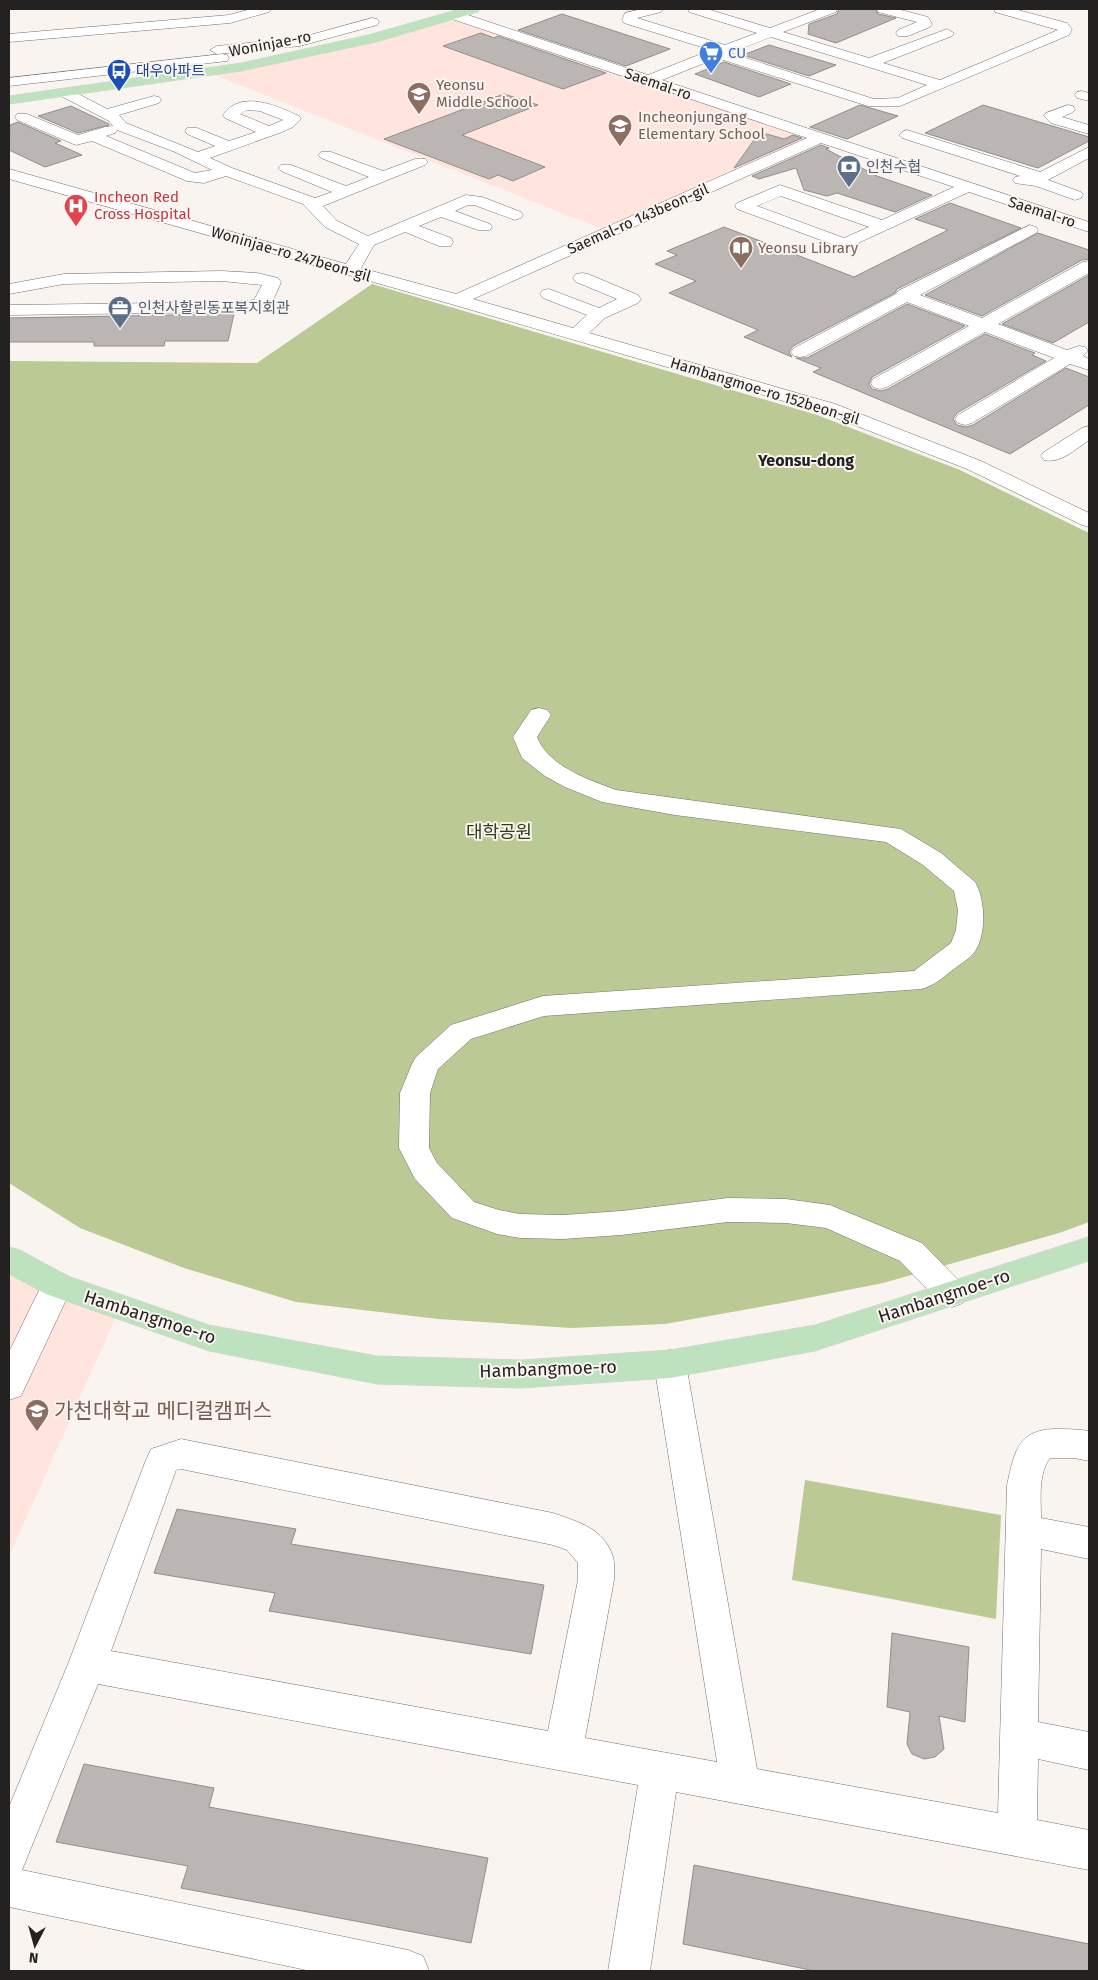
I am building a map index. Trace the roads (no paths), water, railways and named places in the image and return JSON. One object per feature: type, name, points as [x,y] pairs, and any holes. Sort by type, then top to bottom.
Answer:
[{"type":"main road","name":"Woninjae-ro","points":[[9,100],[64,92],[223,59],[371,39],[473,9]]},
{"type":"main road","name":"Hambangmoe-ro","points":[[9,1259],[57,1285],[209,1338],[378,1370],[521,1374],[670,1364],[815,1338],[1089,1249]]},
{"type":"street","points":[[193,20],[216,9]]},
{"type":"street","points":[[9,38],[193,20],[230,19],[264,9]]},
{"type":"street","points":[[656,9],[630,16],[630,20],[850,96],[873,103],[891,104],[941,85],[1064,32],[1065,29],[1062,26],[1000,9]]},
{"type":"street","points":[[694,9],[941,85]]},
{"type":"street","points":[[883,9],[923,20],[925,24],[903,33]]},
{"type":"street","points":[[648,80],[823,10]]},
{"type":"street","points":[[172,12],[193,20],[223,59]]},
{"type":"street","name":"Saemal-ro","points":[[454,15],[1089,227]]},
{"type":"street","points":[[116,28],[136,16]]},
{"type":"street","points":[[9,82],[223,59],[300,42],[372,22]]},
{"type":"street","points":[[697,42],[744,24]]},
{"type":"street","points":[[869,63],[947,33]]},
{"type":"street","points":[[887,81],[906,74]]},
{"type":"street","points":[[850,96],[869,88]]},
{"type":"street","points":[[64,92],[105,114],[121,126],[226,171],[309,201],[331,224],[368,242]]},
{"type":"street","points":[[1087,99],[1068,104],[1051,116],[1056,120],[1089,130]]},
{"type":"street","points":[[105,114],[154,100]]},
{"type":"street","points":[[22,117],[76,140],[94,136],[121,126]]},
{"type":"street","points":[[212,124],[247,139]]},
{"type":"street","points":[[192,131],[228,146]]},
{"type":"street","points":[[197,157],[267,131]]},
{"type":"street","points":[[907,135],[1083,192]]},
{"type":"street","points":[[94,136],[193,178],[204,178],[226,171]]},
{"type":"street","name":"Saemal-ro 143beon-gil","points":[[458,300],[819,138]]},
{"type":"street","points":[[945,156],[1022,181],[1040,179],[1089,152]]},
{"type":"street","points":[[326,155],[383,177]]},
{"type":"street","points":[[312,205],[420,162]]},
{"type":"street","points":[[286,168],[346,192]]},
{"type":"street","name":"Woninjae-ro 247beon-gil","points":[[9,174],[458,300]]},
{"type":"street","points":[[883,226],[780,190],[743,206],[845,244],[967,187]]},
{"type":"street","points":[[1042,212],[1083,192]]},
{"type":"street","points":[[351,270],[368,242],[466,200],[476,200],[515,215]]},
{"type":"street","points":[[440,211],[484,227]]},
{"type":"street","points":[[405,226],[445,242]]},
{"type":"street","points":[[800,352],[904,295],[1030,230]]},
{"type":"street","points":[[880,383],[1089,266]]},
{"type":"street","points":[[9,289],[64,279],[222,276],[258,278],[272,282],[267,295],[259,305],[236,307],[9,310]]},
{"type":"street","points":[[576,335],[599,314],[632,299],[582,278]]},
{"type":"street","points":[[549,294],[599,314]]},
{"type":"street","points":[[904,295],[1089,365]]},
{"type":"street","name":"Hambangmoe-ro 152beon-gil","points":[[458,300],[828,408],[974,465],[1089,521]]},
{"type":"street","points":[[965,419],[1089,345]]},
{"type":"street","points":[[1051,456],[1089,432]]},
{"type":"street","points":[[539,715],[525,737],[531,753],[560,775],[611,797],[674,808],[892,835],[932,859],[966,888],[971,910],[969,930],[964,948],[921,980],[543,1006],[461,1032],[426,1064],[414,1093],[414,1148],[426,1171],[463,1210],[496,1222],[520,1226],[621,1223],[728,1210],[786,1210],[830,1217],[912,1252],[952,1294]]},
{"type":"street","points":[[9,1386],[57,1285]]},
{"type":"street","points":[[670,1364],[740,1786]]},
{"type":"street","points":[[1017,1837],[1024,1485],[1030,1458],[1041,1444],[1074,1443],[1089,1446]]},
{"type":"street","points":[[9,1856],[87,1664],[164,1460],[180,1454],[553,1529],[579,1538],[596,1558],[596,1580],[563,1753]]},
{"type":"street","points":[[1023,1530],[1089,1543]]},
{"type":"street","points":[[87,1664],[1089,1850]]},
{"type":"street","points":[[1019,1737],[1089,1751]]},
{"type":"street","points":[[629,1971],[660,1771]]},
{"type":"street","points":[[9,1887],[408,1971]]},
{"type":"place","name":"CU","points":[[711,74]]},
{"type":"place","name":"대우아파트","points":[[119,92]]},
{"type":"place","name":"Yeonsu Middle School","points":[[419,115]]},
{"type":"place","name":"Incheonjungang Elementary School","points":[[620,147]]},
{"type":"place","name":"인천수협","points":[[849,188]]},
{"type":"place","name":"Incheon Red Cross Hospital","points":[[76,227]]},
{"type":"place","name":"Yeonsu Library","points":[[741,269]]},
{"type":"place","name":"인천사할린동포복지회관","points":[[120,329]]},
{"type":"place","name":"가천대학교 메디컬캠퍼스","points":[[37,1432]]},
{"type":"district","name":"Yeonsu-dong","points":[[806,460]]},
{"type":"park label","name":"대학공원","points":[[499,832]]}]
